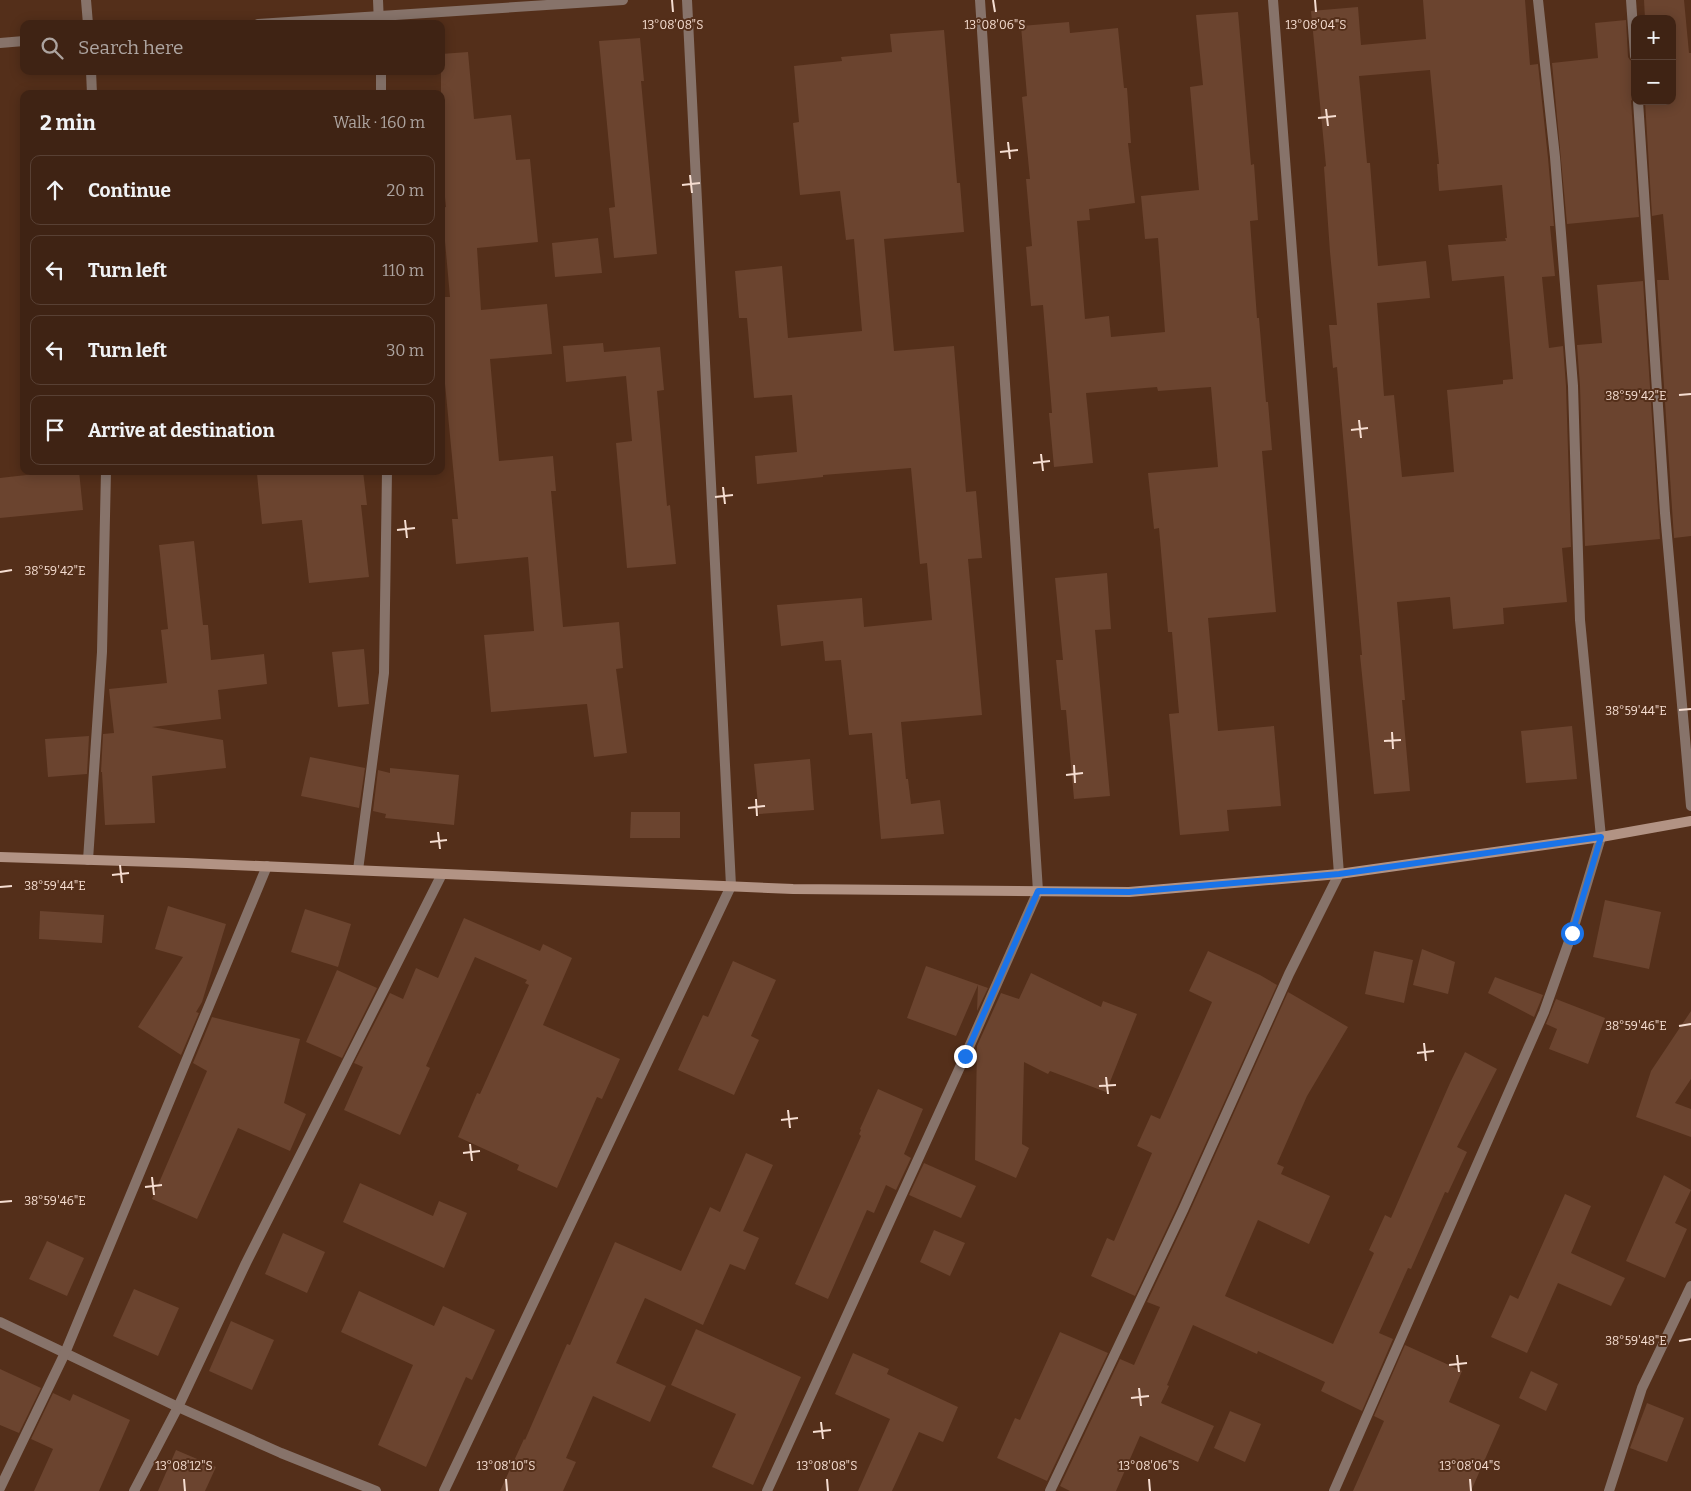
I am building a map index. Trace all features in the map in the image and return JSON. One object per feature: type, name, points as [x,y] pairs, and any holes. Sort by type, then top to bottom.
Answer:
[{"type":"main road","points":[[0,857],[267,866],[793,889],[1129,892],[1339,874],[1601,837],[1691,821]]},
{"type":"street","points":[[86,0],[88,20]]},
{"type":"street","points":[[378,0],[379,20],[623,0]]},
{"type":"street","points":[[444,1491],[731,886],[687,0]]},
{"type":"street","points":[[767,1491],[1038,891],[980,0]]},
{"type":"street","points":[[1050,1491],[1183,1210],[1289,974],[1339,874],[1272,0]]},
{"type":"street","points":[[1334,1491],[1544,1012],[1572,933],[1601,837],[1580,620],[1573,386],[1555,157],[1538,0]]},
{"type":"street","points":[[1631,0],[1632,15]]},
{"type":"street","points":[[0,43],[20,41]]},
{"type":"street","points":[[91,75],[92,90]]},
{"type":"street","points":[[381,75],[381,90]]},
{"type":"street","points":[[1638,105],[1665,513],[1691,806]]},
{"type":"street","points":[[88,860],[102,652],[106,475]]},
{"type":"street","points":[[358,870],[384,673],[387,475]]},
{"type":"street","points":[[0,1488],[66,1353],[267,866]]},
{"type":"street","points":[[134,1491],[178,1407],[246,1263],[442,874]]},
{"type":"street","points":[[1609,1491],[1642,1388],[1691,1286]]},
{"type":"street","points":[[0,1322],[178,1407],[376,1491]]},
{"type":"building","points":[[1423,0],[1525,0],[1530,65],[1538,64],[1554,226],[1550,226],[1555,276],[1542,277],[1549,348],[1563,346],[1571,547],[1562,548],[1567,602],[1503,608],[1504,624],[1453,629],[1450,597],[1397,602],[1405,700],[1402,700],[1410,791],[1374,794],[1360,655],[1362,655],[1337,367],[1333,368],[1329,325],[1337,325],[1324,167],[1326,166],[1311,11],[1358,7],[1361,45],[1426,39]],"holes":[[[1430,70],[1439,164],[1437,164],[1439,191],[1502,185],[1506,241],[1448,245],[1452,281],[1504,276],[1513,379],[1503,380],[1503,384],[1447,390],[1454,472],[1402,477],[1394,395],[1384,396],[1377,303],[1430,298],[1426,261],[1378,266],[1370,163],[1367,163],[1359,76]]]},
{"type":"building","points":[[1644,0],[1684,0],[1689,53],[1691,53],[1691,536],[1674,538],[1657,280],[1669,280],[1663,214],[1652,216],[1645,105],[1676,105],[1676,15],[1645,15]]},
{"type":"building","points":[[1238,12],[1251,165],[1254,164],[1258,220],[1250,221],[1257,318],[1259,318],[1272,450],[1262,451],[1276,612],[1208,618],[1218,731],[1274,726],[1281,806],[1227,810],[1229,831],[1180,835],[1169,714],[1179,713],[1172,632],[1168,632],[1159,528],[1154,529],[1148,473],[1218,467],[1211,387],[1158,391],[1157,387],[1086,393],[1093,463],[1054,467],[1049,413],[1052,413],[1043,305],[1031,306],[1026,247],[1032,246],[1026,179],[1030,179],[1022,97],[1027,96],[1021,26],[1069,22],[1070,33],[1118,28],[1124,88],[1127,88],[1131,143],[1128,143],[1135,203],[1089,209],[1090,220],[1077,221],[1085,319],[1109,316],[1111,337],[1165,332],[1158,238],[1145,239],[1141,196],[1199,190],[1190,87],[1203,85],[1196,15]]},
{"type":"building","points":[[1626,20],[1628,57],[1631,61],[1631,105],[1639,217],[1567,224],[1552,63],[1598,58],[1595,23]]},
{"type":"building","points":[[944,30],[957,183],[960,183],[964,232],[884,239],[894,351],[954,346],[966,492],[976,491],[982,558],[968,559],[982,715],[901,722],[906,779],[908,779],[911,804],[940,800],[944,834],[881,839],[872,733],[849,735],[841,660],[825,661],[823,641],[781,646],[777,605],[862,598],[864,627],[932,620],[927,563],[920,564],[911,468],[823,475],[823,477],[757,484],[755,456],[797,452],[792,395],[754,398],[747,318],[739,318],[735,271],[782,266],[788,338],[862,331],[854,239],[846,240],[840,191],[800,195],[793,123],[799,122],[794,66],[842,61],[841,57],[892,52],[890,34]]},
{"type":"building","points":[[640,38],[644,81],[641,81],[657,254],[614,258],[609,208],[615,207],[599,41]]},
{"type":"building","points":[[468,52],[474,119],[511,115],[516,160],[530,159],[538,242],[477,248],[481,310],[547,304],[552,354],[490,359],[499,461],[553,456],[556,491],[551,491],[563,627],[619,622],[623,668],[616,669],[627,753],[594,757],[587,704],[491,712],[484,635],[534,631],[528,557],[456,564],[452,519],[458,519],[445,384],[445,297],[450,297],[445,241],[445,90],[441,90],[441,75],[445,75],[445,54]]},
{"type":"building","points":[[598,238],[602,273],[555,277],[552,243]]},
{"type":"building","points":[[1643,281],[1660,539],[1585,546],[1577,345],[1602,343],[1597,285]]},
{"type":"building","points":[[603,343],[604,352],[660,347],[664,390],[657,391],[667,506],[670,505],[676,564],[627,568],[616,443],[632,441],[626,376],[566,382],[563,346]]},
{"type":"building","points":[[26,475],[79,475],[83,510],[0,518],[0,478]]},
{"type":"building","points":[[257,475],[363,475],[367,505],[361,505],[369,577],[309,583],[302,520],[262,524]]},
{"type":"building","points":[[194,541],[203,625],[208,625],[211,660],[264,654],[267,684],[218,690],[221,719],[152,727],[223,740],[226,768],[152,776],[155,823],[105,825],[101,772],[103,734],[114,733],[109,689],[167,683],[161,630],[168,629],[159,545]]},
{"type":"building","points":[[1107,573],[1111,629],[1095,630],[1110,796],[1074,799],[1066,710],[1061,710],[1056,660],[1063,660],[1055,578]]},
{"type":"building","points":[[364,649],[369,704],[338,707],[332,652]]},
{"type":"building","points":[[1572,726],[1577,779],[1526,783],[1521,731]]},
{"type":"building","points":[[89,736],[87,774],[48,777],[45,739]]},
{"type":"building","points":[[310,757],[365,768],[359,808],[301,796]]},
{"type":"building","points":[[810,759],[814,810],[759,814],[754,764]]},
{"type":"building","points":[[390,768],[459,775],[454,825],[385,818],[386,814],[373,811],[378,770],[390,773]]},
{"type":"building","points":[[631,812],[680,812],[680,838],[630,838]]},
{"type":"building","points":[[1605,900],[1661,912],[1649,969],[1593,957]]},
{"type":"building","points":[[168,906],[226,924],[202,1002],[196,1012],[199,1013],[181,1055],[138,1027],[183,957],[155,949]]},
{"type":"building","points":[[305,909],[351,924],[338,967],[291,952]]},
{"type":"building","points":[[40,911],[104,915],[102,943],[39,939]]},
{"type":"building","points":[[464,918],[540,951],[543,944],[572,958],[543,1025],[620,1059],[602,1099],[597,1097],[557,1188],[517,1170],[519,1165],[458,1137],[477,1093],[480,1094],[529,985],[525,983],[527,980],[475,957],[426,1066],[430,1068],[400,1135],[344,1110],[363,1067],[354,1063],[390,993],[403,999],[416,968],[438,978]]},
{"type":"building","points":[[1422,949],[1455,962],[1448,994],[1413,985]]},
{"type":"building","points":[[1208,951],[1277,985],[1135,1296],[1091,1276],[1107,1238],[1114,1241],[1152,1153],[1137,1146],[1151,1115],[1160,1119],[1212,1002],[1189,991]]},
{"type":"building","points":[[1374,951],[1413,960],[1404,1003],[1365,994]]},
{"type":"building","points":[[733,961],[776,980],[751,1036],[759,1040],[734,1095],[678,1070],[703,1015],[708,1017]]},
{"type":"building","points":[[926,966],[988,988],[977,1011],[978,985],[956,1036],[907,1018]]},
{"type":"building","points":[[337,970],[377,988],[342,1058],[306,1042]]},
{"type":"building","points":[[1031,973],[1101,1007],[1103,1001],[1137,1014],[1106,1092],[1050,1071],[1048,1074],[1024,1062],[1022,1144],[1029,1148],[1016,1178],[975,1160],[977,1046],[1001,993],[1019,999]]},
{"type":"building","points":[[1495,977],[1543,995],[1534,1017],[1488,993]]},
{"type":"building","points":[[1288,992],[1348,1027],[1307,1096],[1277,1164],[1284,1167],[1281,1174],[1330,1196],[1309,1244],[1258,1220],[1225,1296],[1333,1344],[1374,1253],[1369,1250],[1385,1215],[1391,1218],[1465,1052],[1497,1069],[1457,1147],[1467,1152],[1448,1193],[1445,1192],[1411,1269],[1408,1268],[1379,1333],[1393,1339],[1362,1411],[1321,1391],[1325,1382],[1258,1351],[1257,1354],[1193,1325],[1161,1403],[1214,1426],[1198,1462],[1140,1436],[1116,1491],[1070,1491],[1060,1486],[1120,1359],[1134,1365],[1160,1307],[1147,1302]]},
{"type":"building","points":[[1556,999],[1605,1018],[1588,1064],[1549,1049],[1557,1029],[1546,1024]]},
{"type":"building","points":[[1691,1011],[1691,1079],[1675,1103],[1691,1109],[1691,1137],[1636,1117],[1651,1071]]},
{"type":"building","points":[[212,1017],[300,1039],[284,1103],[306,1114],[290,1151],[238,1128],[197,1219],[152,1199],[207,1071],[193,1063]]},
{"type":"building","points":[[878,1089],[923,1109],[904,1154],[911,1158],[896,1190],[886,1185],[874,1213],[867,1210],[828,1299],[795,1284],[861,1136],[859,1134],[860,1129]]},
{"type":"building","points":[[746,1153],[773,1165],[743,1231],[759,1238],[745,1270],[730,1264],[703,1325],[645,1298],[616,1363],[666,1386],[650,1422],[593,1396],[566,1458],[576,1462],[563,1491],[500,1491],[525,1440],[567,1344],[570,1345],[615,1242],[681,1271],[710,1207],[720,1212]]},
{"type":"building","points":[[924,1163],[976,1186],[961,1218],[909,1195]]},
{"type":"building","points":[[1664,1175],[1691,1190],[1675,1223],[1687,1229],[1665,1278],[1626,1261]]},
{"type":"building","points":[[360,1183],[433,1216],[439,1201],[467,1213],[444,1268],[343,1222]]},
{"type":"building","points":[[1565,1194],[1591,1206],[1571,1253],[1625,1278],[1611,1306],[1558,1283],[1527,1353],[1491,1337],[1510,1295],[1518,1299]]},
{"type":"building","points":[[934,1230],[965,1243],[950,1276],[920,1262]]},
{"type":"building","points":[[283,1233],[325,1252],[307,1293],[265,1274]]},
{"type":"building","points":[[47,1241],[84,1258],[67,1296],[29,1279]]},
{"type":"building","points":[[134,1289],[179,1308],[158,1356],[113,1336]]},
{"type":"building","points":[[359,1291],[434,1326],[443,1306],[495,1330],[472,1380],[466,1377],[426,1467],[378,1445],[413,1365],[341,1332]]},
{"type":"building","points":[[231,1321],[274,1340],[252,1390],[209,1371]]},
{"type":"building","points":[[696,1329],[801,1377],[753,1485],[712,1467],[736,1414],[671,1385]]},
{"type":"building","points":[[1060,1332],[1108,1353],[1047,1481],[997,1458],[1015,1418],[1020,1420]]},
{"type":"building","points":[[1405,1345],[1462,1371],[1449,1402],[1500,1425],[1471,1491],[1353,1491],[1384,1421],[1374,1416]]},
{"type":"building","points":[[853,1353],[889,1369],[887,1374],[958,1407],[943,1442],[919,1432],[892,1491],[858,1491],[890,1419],[835,1394]]},
{"type":"building","points":[[0,1369],[41,1388],[19,1433],[0,1425]]},
{"type":"building","points":[[1531,1371],[1558,1384],[1546,1411],[1519,1398]]},
{"type":"building","points":[[53,1393],[70,1401],[73,1394],[130,1420],[99,1491],[34,1491],[53,1449],[31,1439]]},
{"type":"building","points":[[1647,1403],[1684,1418],[1667,1462],[1630,1448]]},
{"type":"building","points":[[1230,1411],[1261,1424],[1245,1462],[1214,1448]]},
{"type":"building","points":[[176,1450],[216,1467],[205,1491],[158,1491]]},
{"type":"route","points":[[965,1056],[1038,891],[1129,892],[1339,874],[1601,837],[1572,933]]}]
